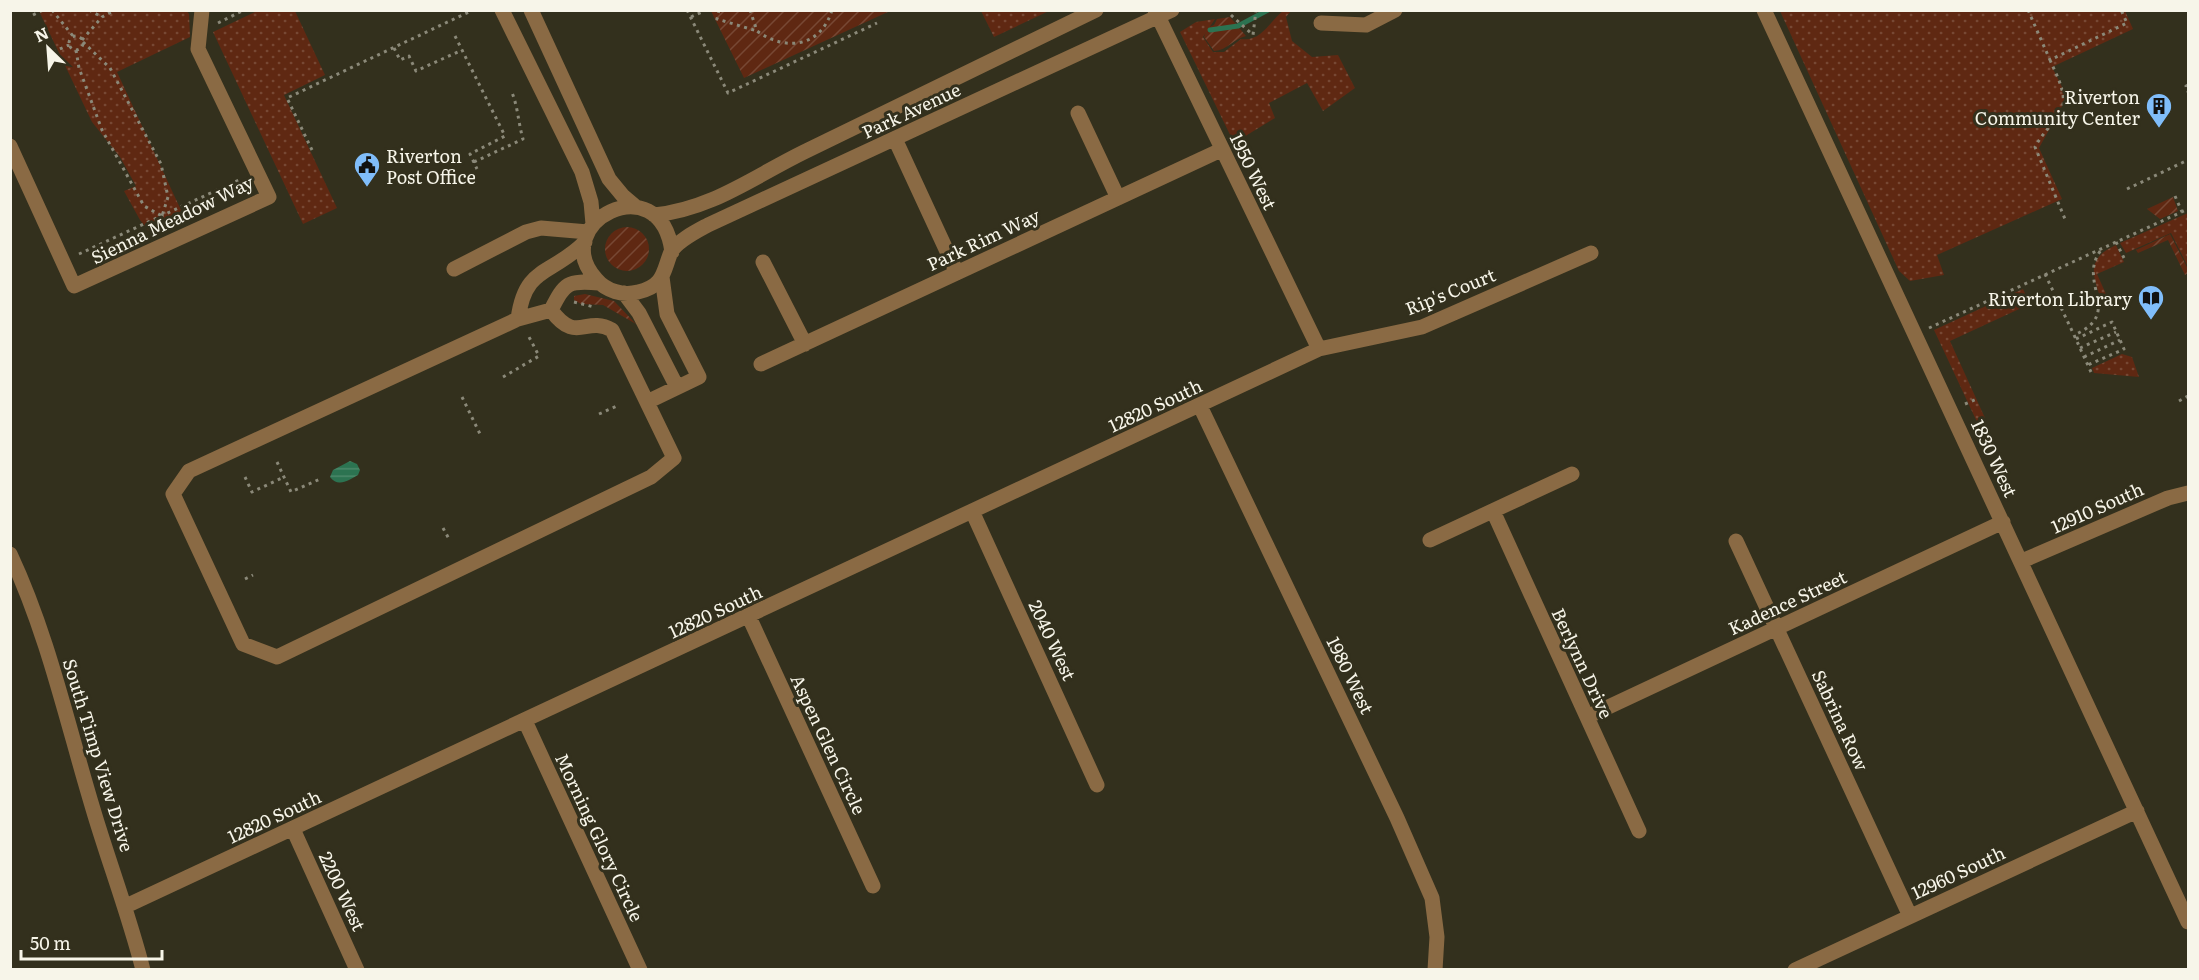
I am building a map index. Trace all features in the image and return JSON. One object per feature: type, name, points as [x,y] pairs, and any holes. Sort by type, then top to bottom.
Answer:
[{"type":"street","name":"Sienna Meadow Way","points":[[10,146],[74,286],[269,197],[198,49],[202,10]]},
{"type":"street","points":[[502,10],[582,172],[591,202],[587,264],[599,283]]},
{"type":"street","points":[[531,10],[609,179],[622,196],[636,207],[654,215],[664,225],[670,238],[672,252]]},
{"type":"street","name":"Park Avenue","points":[[654,215],[682,212],[701,206],[792,158],[1096,10]]},
{"type":"street","name":"Park Avenue","points":[[662,277],[672,252],[692,234],[708,225],[895,139],[1156,14],[1172,10]]},
{"type":"street","points":[[1322,23],[1366,25],[1395,10]]},
{"type":"street","name":"1830 West","points":[[1764,10],[2188,922]]},
{"type":"street","name":"1950 West","points":[[1156,14],[1319,349]]},
{"type":"street","points":[[1078,113],[1118,198]]},
{"type":"street","points":[[895,139],[957,273]]},
{"type":"street","name":"Park Rim Way","points":[[761,364],[1221,150]]},
{"type":"street","points":[[518,319],[521,297],[532,279],[569,258],[612,209],[636,207]]},
{"type":"street","points":[[453,268],[526,232],[541,228],[589,233]]},
{"type":"street","name":"Rip's Court","points":[[1319,349],[1422,327],[1591,253]]},
{"type":"street","points":[[763,262],[805,344]]},
{"type":"street","points":[[551,310],[562,324],[573,329],[595,325],[612,330],[675,458],[651,477],[277,657],[243,644],[173,494],[189,471],[518,319],[551,310],[564,288],[583,282],[599,283],[624,293],[639,292],[652,286],[662,277]]},
{"type":"street","points":[[647,402],[699,377],[668,315],[662,277]]},
{"type":"street","points":[[624,293],[639,312],[677,387]]},
{"type":"street","name":"12820 South","points":[[126,906],[1319,349]]},
{"type":"street","name":"1980 West","points":[[1200,406],[1397,818],[1432,898],[1437,937],[1435,969]]},
{"type":"street","points":[[1430,540],[1572,474]]},
{"type":"street","name":"12910 South","points":[[2022,561],[2168,498],[2188,493]]},
{"type":"street","name":"2040 West","points":[[972,511],[1097,785]]},
{"type":"street","name":"Berlynn Drive","points":[[1492,511],[1639,831]]},
{"type":"street","name":"Kadence Street","points":[[1587,717],[2003,522]]},
{"type":"street","name":"Sabrina Row","points":[[1737,541],[1910,916]]},
{"type":"street","name":"South Timp View Drive","points":[[10,554],[48,653],[94,811],[126,906],[143,969]]},
{"type":"street","name":"Aspen Glen Circle","points":[[749,617],[873,886]]},
{"type":"street","name":"Morning Glory Circle","points":[[525,721],[640,969]]},
{"type":"street","name":"12960 South","points":[[1795,969],[2137,810]]},
{"type":"street","name":"2200 West","points":[[293,829],[357,969]]},
{"type":"path","points":[[33,15],[43,10]]},
{"type":"path","points":[[52,10],[72,36]]},
{"type":"path","points":[[89,10],[102,17]]},
{"type":"path","points":[[76,50],[82,46],[83,41],[102,17],[115,10]]},
{"type":"path","points":[[214,25],[244,10]]},
{"type":"path","points":[[312,150],[287,98],[473,10]]},
{"type":"path","points":[[687,10],[728,93],[877,23]]},
{"type":"path","points":[[691,17],[706,10]]},
{"type":"path","points":[[719,10],[717,19],[757,31],[782,44],[797,44],[814,37],[828,23],[832,10]]},
{"type":"path","points":[[750,10],[757,31]]},
{"type":"path","points":[[2028,10],[2064,94],[2060,114],[2042,132],[2035,147],[2065,219]]},
{"type":"path","points":[[2050,60],[2127,24],[2121,10]]},
{"type":"path","points":[[1231,15],[1253,35],[1256,12]]},
{"type":"path","points":[[72,36],[79,36],[110,68],[161,164],[168,197],[162,216]]},
{"type":"path","points":[[53,52],[69,45],[72,36]]},
{"type":"path","points":[[456,36],[506,136],[470,154],[477,169]]},
{"type":"path","points":[[69,45],[76,50],[79,68],[102,130],[144,206],[162,216]]},
{"type":"path","points":[[394,48],[400,60],[409,56],[416,71],[462,50]]},
{"type":"path","points":[[2188,85],[2186,86],[2188,92]]},
{"type":"path","points":[[474,162],[523,139],[517,122],[517,103],[511,90]]},
{"type":"path","points":[[2127,189],[2188,160]]},
{"type":"path","points":[[79,255],[248,176]]},
{"type":"path","points":[[2175,196],[2182,212]]},
{"type":"path","points":[[1929,328],[2188,209]]},
{"type":"path","points":[[2116,242],[2124,258]]},
{"type":"path","points":[[2075,337],[2086,330],[2098,314],[2100,303],[2091,273],[2096,258],[2103,248]]},
{"type":"path","points":[[2045,274],[2091,372]]},
{"type":"path","points":[[2075,337],[2112,322],[2124,349],[2088,365]]},
{"type":"path","points":[[2080,348],[2116,332]]},
{"type":"path","points":[[503,377],[538,356],[529,337]]},
{"type":"path","points":[[2084,357],[2120,340]]},
{"type":"path","points":[[2179,401],[2188,396]]},
{"type":"path","points":[[462,397],[480,434]]},
{"type":"path","points":[[1965,404],[1977,399]]},
{"type":"path","points":[[599,414],[617,406]]},
{"type":"path","points":[[277,462],[291,492],[320,479]]},
{"type":"path","points":[[245,477],[252,492],[284,477]]},
{"type":"path","points":[[443,528],[449,539]]},
{"type":"path","points":[[245,579],[253,575]]},
{"type":"shaded area","points":[[39,11],[187,11],[190,37],[117,72],[186,221],[154,237],[140,220],[124,191],[136,186],[120,157],[92,122]]},
{"type":"shaded area","points":[[257,11],[295,11],[325,75],[284,95],[337,208],[303,224],[213,32]]},
{"type":"shaded area","points":[[711,11],[890,11],[744,78]]},
{"type":"shaded area","points":[[981,11],[1049,11],[994,37]]},
{"type":"shaded area","points":[[1283,11],[1291,11],[1286,17],[1292,41],[1312,57],[1338,55],[1355,88],[1323,111],[1307,83],[1269,103],[1275,118],[1234,143],[1180,32],[1196,22],[1215,19],[1203,37],[1213,52],[1224,52],[1241,39],[1248,39],[1259,34]]},
{"type":"shaded area","points":[[1780,11],[2125,11],[2133,29],[2052,67],[2067,97],[2039,148],[2062,199],[1937,255],[1944,275],[1910,281],[1899,271]]},
{"type":"shaded area","points":[[1230,17],[1246,36],[1237,39],[1223,49],[1214,51],[1204,37],[1207,28],[1214,25],[1217,19]]},
{"type":"shaded area","points":[[2173,197],[2178,211],[2160,219],[2147,209]]},
{"type":"shaded area","points":[[2188,213],[2188,267],[2171,233],[2126,253],[2120,243]]},
{"type":"shaded area","points":[[627,227],[636,228],[643,233],[648,240],[648,258],[643,265],[636,270],[627,271],[618,270],[611,265],[606,258],[605,249],[606,240],[611,233],[618,228]]},
{"type":"shaded area","points":[[2170,234],[2188,269],[2185,275],[2168,240],[2138,253],[2136,250]]},
{"type":"shaded area","points":[[2116,245],[2124,262],[2097,274],[2110,303],[2102,302],[2094,269],[2099,256]]},
{"type":"shaded area","points":[[2023,289],[2030,304],[1950,341],[1985,418],[1977,422],[1934,330]]},
{"type":"shaded area","points":[[585,294],[614,301],[636,324],[603,305],[581,304],[574,300],[574,296]]},
{"type":"shaded area","points":[[2122,354],[2132,357],[2139,377],[2094,373],[2092,368]]},
{"type":"shaded area","points":[[350,461],[357,464],[360,470],[358,475],[340,483],[330,477],[333,470]]},
{"type":"waterway","points":[[1210,30],[1238,26],[1268,10]]},
{"type":"place","name":"Riverton Community Center","points":[[2159,129]]},
{"type":"place","name":"Riverton Post Office","points":[[367,188]]},
{"type":"place","name":"Riverton Library","points":[[2151,321]]}]
